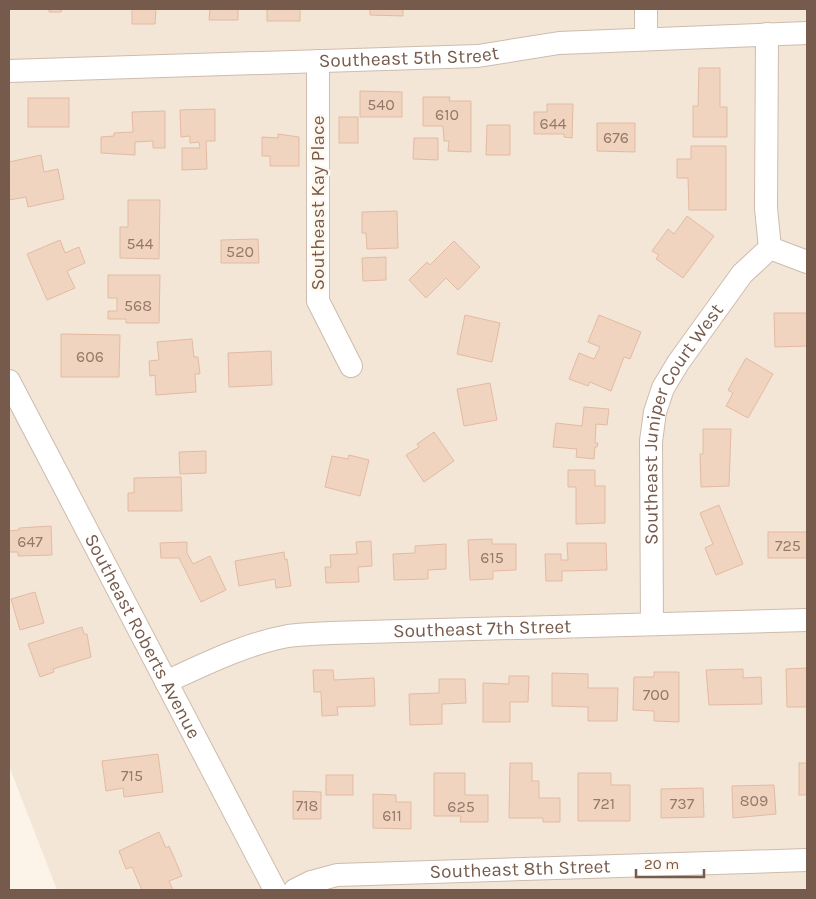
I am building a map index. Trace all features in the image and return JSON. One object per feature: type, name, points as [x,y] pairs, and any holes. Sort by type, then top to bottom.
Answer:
[{"type":"street","points":[[646,9],[646,39]]},
{"type":"street","name":"Southeast 5th Street","points":[[9,71],[478,56],[559,43],[807,32]]},
{"type":"street","points":[[767,34],[766,208],[770,248],[807,262]]},
{"type":"street","name":"Southeast Kay Place","points":[[318,61],[318,301],[351,366]]},
{"type":"street","name":"Southeast Juniper Court West","points":[[652,624],[651,441],[655,412],[663,388],[678,363],[742,274],[770,248]]},
{"type":"street","name":"Southeast Roberts Avenue","points":[[9,381],[275,890]]},
{"type":"street","name":"Southeast 7th Street","points":[[166,682],[219,658],[251,646],[288,636],[330,633],[807,620]]},
{"type":"street","name":"Southeast 8th Street","points":[[295,890],[311,882],[337,875],[478,881],[807,860]]},
{"type":"shaded area","points":[[9,9],[807,9],[807,890],[57,890],[9,766]]},
{"type":"building","points":[[49,9],[62,9],[61,12],[49,12]]},
{"type":"building","points":[[132,9],[156,9],[155,24],[132,24]]},
{"type":"building","points":[[210,9],[238,9],[238,20],[209,20]]},
{"type":"building","points":[[267,9],[300,9],[300,21],[267,21]]},
{"type":"building","points":[[370,9],[403,9],[403,16],[370,15]]},
{"type":"building","points":[[699,68],[720,68],[720,107],[727,107],[727,137],[693,137],[693,106],[698,106]]},
{"type":"building","points":[[360,91],[402,92],[402,117],[360,117]]},
{"type":"building","points":[[423,97],[450,97],[449,101],[471,101],[471,152],[448,151],[449,141],[444,141],[443,126],[423,126]]},
{"type":"building","points":[[28,98],[69,98],[69,127],[28,127]]},
{"type":"building","points":[[547,104],[573,104],[572,138],[564,137],[564,134],[534,134],[534,112],[547,112]]},
{"type":"building","points":[[215,109],[215,141],[206,141],[207,169],[182,170],[182,148],[200,148],[199,142],[190,143],[190,136],[181,137],[180,110]]},
{"type":"building","points":[[165,111],[165,148],[153,148],[153,141],[135,142],[135,155],[101,153],[101,137],[114,136],[114,133],[133,132],[132,112]]},
{"type":"building","points":[[339,117],[358,117],[358,143],[339,143]]},
{"type":"building","points":[[597,123],[635,123],[635,152],[597,151]]},
{"type":"building","points":[[487,125],[510,125],[510,155],[486,155]]},
{"type":"building","points":[[278,134],[299,137],[299,166],[270,166],[270,156],[262,156],[262,137],[278,138]]},
{"type":"building","points":[[414,138],[438,138],[438,160],[413,159]]},
{"type":"building","points":[[691,146],[726,146],[726,210],[689,210],[688,178],[677,178],[677,159],[691,159]]},
{"type":"building","points":[[41,155],[44,172],[58,169],[64,199],[28,207],[26,197],[9,200],[9,162]]},
{"type":"building","points":[[128,200],[160,200],[159,259],[120,258],[120,227],[128,227]]},
{"type":"building","points":[[397,211],[398,248],[367,249],[366,233],[362,233],[362,212]]},
{"type":"building","points":[[687,216],[714,236],[683,278],[656,259],[659,255],[652,251],[668,229],[674,234]]},
{"type":"building","points":[[258,239],[259,263],[221,263],[221,240]]},
{"type":"building","points":[[60,240],[65,253],[79,247],[85,263],[67,271],[75,288],[47,300],[27,254]]},
{"type":"building","points":[[454,241],[480,267],[458,290],[446,278],[426,298],[409,280],[427,262],[430,265]]},
{"type":"building","points":[[386,257],[386,280],[363,281],[362,258]]},
{"type":"building","points":[[108,275],[160,275],[159,323],[126,323],[126,319],[108,319],[108,311],[117,311],[117,298],[108,298]]},
{"type":"building","points":[[774,313],[807,313],[807,346],[775,347]]},
{"type":"building","points":[[465,315],[500,323],[492,362],[457,354]]},
{"type":"building","points":[[599,315],[641,332],[630,359],[624,357],[611,391],[590,382],[588,386],[569,379],[579,353],[594,359],[600,347],[588,342]]},
{"type":"building","points":[[61,334],[120,335],[119,377],[61,377]]},
{"type":"building","points":[[192,339],[194,357],[198,357],[200,374],[195,374],[196,392],[156,395],[155,375],[150,376],[149,361],[159,360],[157,342]]},
{"type":"building","points":[[271,351],[272,385],[229,387],[228,353]]},
{"type":"building","points":[[746,358],[773,374],[748,418],[726,406],[733,393],[728,390]]},
{"type":"building","points":[[490,383],[497,420],[464,426],[457,389]]},
{"type":"building","points":[[584,407],[609,409],[607,425],[596,424],[595,443],[598,443],[597,447],[595,447],[594,459],[576,457],[577,449],[553,447],[556,423],[582,426]]},
{"type":"building","points":[[703,429],[731,429],[729,486],[701,487],[700,454],[703,454]]},
{"type":"building","points":[[434,432],[454,461],[424,482],[406,455],[419,447],[417,444]]},
{"type":"building","points":[[206,451],[206,473],[180,474],[179,452]]},
{"type":"building","points":[[349,455],[369,460],[360,496],[325,487],[332,456],[348,459]]},
{"type":"building","points":[[568,470],[595,470],[595,486],[605,486],[605,523],[576,524],[576,487],[568,487]]},
{"type":"building","points":[[181,477],[182,511],[128,511],[128,493],[134,493],[134,478]]},
{"type":"building","points":[[719,505],[743,564],[716,575],[705,548],[713,544],[700,513]]},
{"type":"building","points":[[51,526],[52,555],[18,556],[18,552],[9,552],[9,531],[19,530],[19,528]]},
{"type":"building","points":[[768,532],[807,532],[807,558],[768,558]]},
{"type":"building","points":[[492,539],[492,544],[516,544],[516,570],[493,571],[493,579],[470,580],[468,540]]},
{"type":"building","points":[[371,541],[372,566],[358,567],[359,582],[326,583],[325,567],[331,567],[330,555],[357,554],[356,542]]},
{"type":"building","points":[[187,542],[187,553],[193,564],[210,556],[226,590],[201,602],[179,558],[161,558],[160,543]]},
{"type":"building","points":[[567,543],[606,543],[607,570],[562,571],[562,581],[546,581],[545,554],[561,554],[561,560],[568,560]]},
{"type":"building","points":[[446,544],[446,569],[428,570],[428,579],[394,580],[393,554],[415,553],[415,546]]},
{"type":"building","points":[[284,552],[285,560],[287,559],[291,586],[276,588],[275,579],[239,586],[235,561]]},
{"type":"building","points":[[35,592],[44,623],[20,630],[11,599]]},
{"type":"building","points":[[82,627],[84,634],[87,634],[91,657],[53,669],[54,672],[40,677],[28,644]]},
{"type":"building","points":[[807,668],[807,707],[787,707],[786,669]]},
{"type":"building","points":[[743,669],[743,678],[761,677],[762,704],[709,705],[706,670]]},
{"type":"building","points":[[313,670],[333,670],[334,680],[374,678],[375,706],[337,707],[338,715],[322,716],[321,692],[314,692]]},
{"type":"building","points":[[654,672],[679,672],[679,722],[654,721],[654,711],[633,710],[634,677],[654,677]]},
{"type":"building","points":[[552,673],[588,674],[588,688],[618,688],[617,721],[588,721],[588,707],[552,706]]},
{"type":"building","points":[[509,676],[529,676],[528,702],[510,702],[510,722],[483,722],[483,683],[509,684]]},
{"type":"building","points":[[439,679],[465,679],[466,703],[442,704],[442,724],[410,725],[409,694],[439,693]]},
{"type":"building","points":[[158,754],[163,792],[124,797],[123,788],[106,791],[102,761]]},
{"type":"building","points":[[510,763],[532,763],[532,781],[539,781],[539,798],[560,798],[560,822],[543,822],[543,818],[509,818]]},
{"type":"building","points":[[799,763],[807,763],[807,795],[799,795]]},
{"type":"building","points":[[434,773],[465,773],[465,795],[488,795],[488,822],[460,822],[461,816],[434,816]]},
{"type":"building","points":[[578,773],[611,773],[611,785],[630,785],[630,821],[578,821]]},
{"type":"building","points":[[326,775],[353,775],[353,795],[326,795]]},
{"type":"building","points":[[774,785],[776,814],[733,818],[732,786]]},
{"type":"building","points":[[703,788],[704,817],[661,818],[661,789]]},
{"type":"building","points":[[293,791],[321,792],[321,819],[293,819]]},
{"type":"building","points":[[373,794],[396,795],[396,802],[411,802],[411,829],[373,828]]},
{"type":"building","points":[[159,832],[166,848],[169,846],[182,876],[169,881],[173,890],[142,890],[132,867],[126,869],[119,851]]}]
